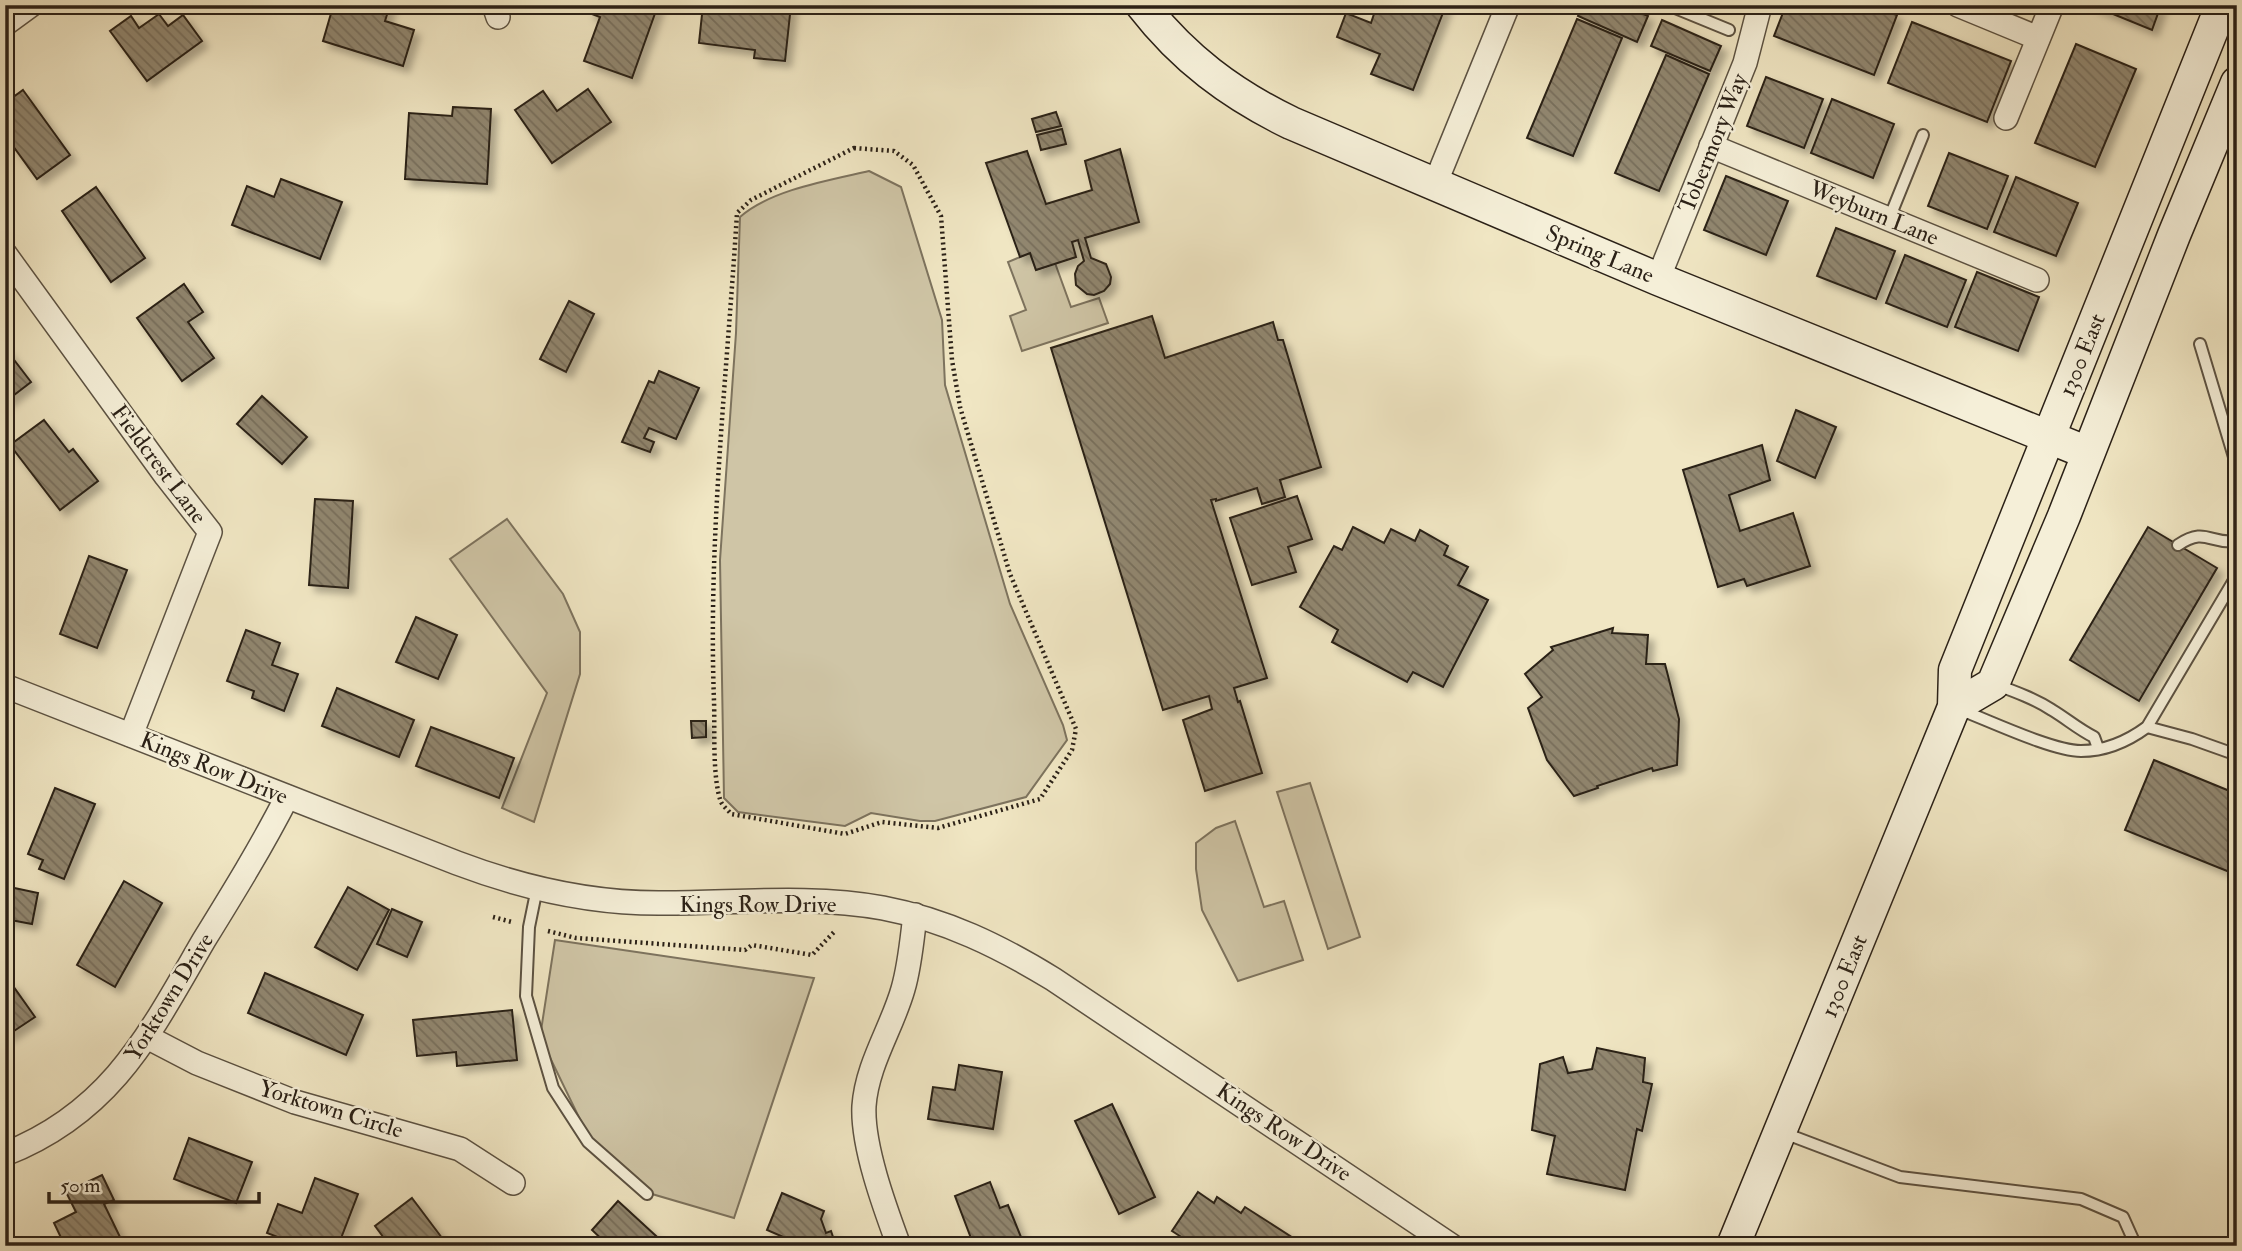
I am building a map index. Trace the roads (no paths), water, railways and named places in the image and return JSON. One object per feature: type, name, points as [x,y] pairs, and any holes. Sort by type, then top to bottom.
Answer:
[{"type":"main road","name":"Spring Lane","points":[[1142,5],[1185,54],[1224,86],[1290,123],[1658,279],[2088,453]]},
{"type":"main road","name":"1300 East","points":[[1733,1246],[1954,707],[1955,670],[2222,5]]},
{"type":"main road","name":"1300 East","points":[[1993,684],[2227,122],[2237,83]]},
{"type":"main road","points":[[1954,707],[1993,684]]},
{"type":"street","points":[[5,24],[31,5]]},
{"type":"street","points":[[1435,184],[1508,5]]},
{"type":"street","name":"Tobermory Way","points":[[1658,279],[1745,63],[1760,5]]},
{"type":"street","points":[[1958,5],[2038,38]]},
{"type":"street","points":[[2006,118],[2052,5]]},
{"type":"street","name":"Weyburn Lane","points":[[1712,146],[2037,280]]},
{"type":"street","name":"Fieldcrest Lane","points":[[5,254],[210,532],[131,735]]},
{"type":"street","name":"Kings Row Drive","points":[[5,685],[490,875],[537,888],[632,902],[817,902],[881,908],[915,915],[964,931],[1004,950],[1053,979],[1452,1246]]},
{"type":"street","name":"Yorktown Drive","points":[[5,1154],[53,1129],[93,1100],[122,1071],[147,1037],[287,797]]},
{"type":"street","points":[[899,1246],[877,1177],[867,1136],[864,1107],[874,1062],[903,989],[915,915]]},
{"type":"street","name":"Yorktown Circle","points":[[147,1037],[198,1063],[295,1102],[460,1149],[513,1183]]},
{"type":"lane","points":[[1668,5],[1729,30]]},
{"type":"lane","points":[[1889,219],[1923,135]]},
{"type":"lane","points":[[2200,344],[2237,467]]},
{"type":"lane","points":[[2178,545],[2192,536],[2237,541]]},
{"type":"lane","points":[[1954,707],[2049,743],[2080,751],[2127,741],[2147,727],[2237,575]]},
{"type":"lane","points":[[1993,684],[2026,696],[2053,710],[2094,737],[2098,748]]},
{"type":"lane","points":[[2147,727],[2237,755]]},
{"type":"lane","points":[[537,888],[529,927],[526,996],[553,1088],[588,1142],[646,1194]]},
{"type":"lane","points":[[1781,1132],[1900,1177],[2081,1199],[2123,1217],[2136,1246]]}]
